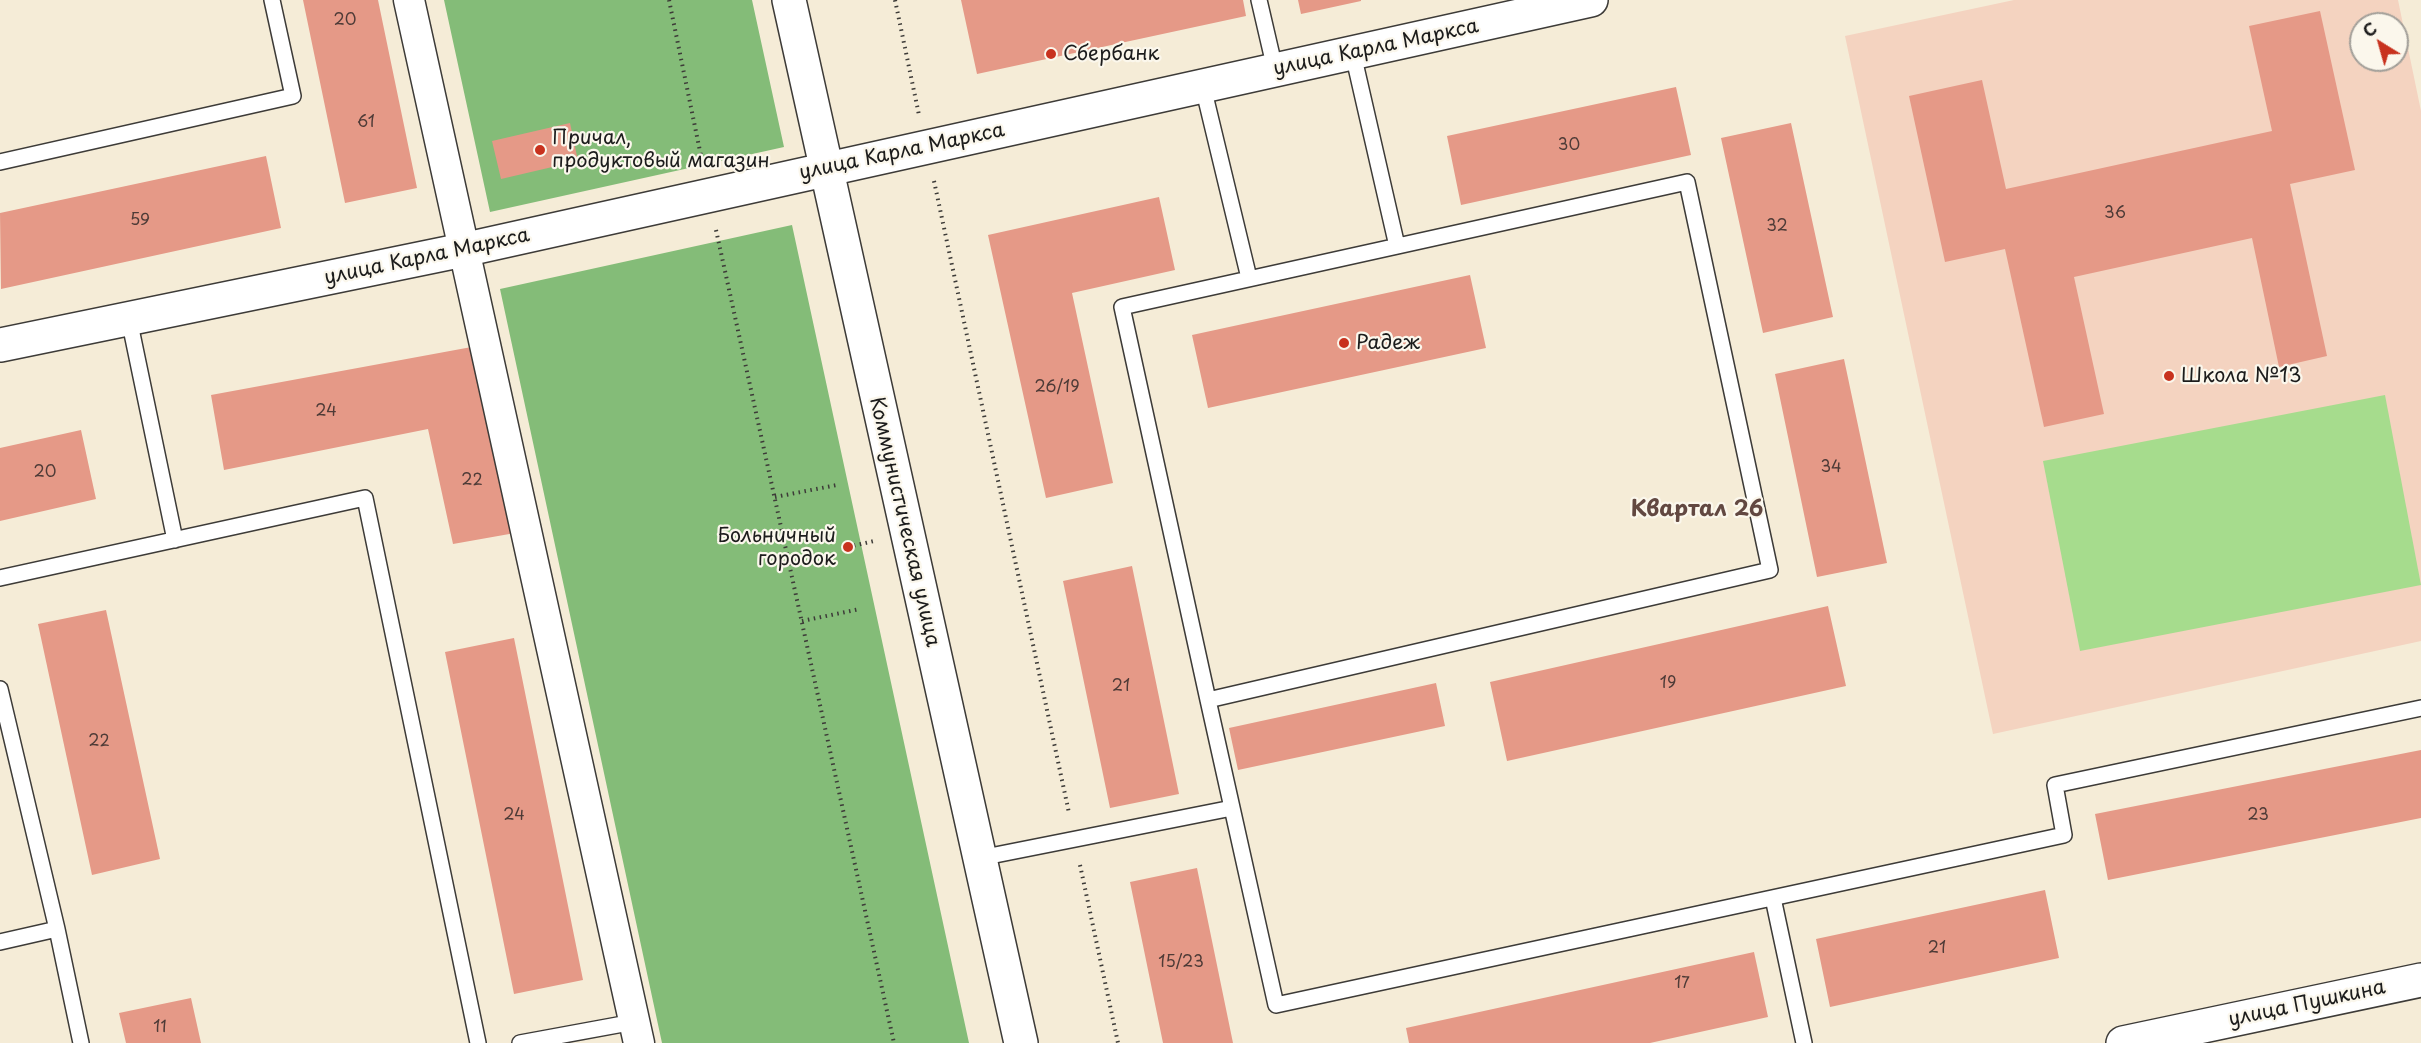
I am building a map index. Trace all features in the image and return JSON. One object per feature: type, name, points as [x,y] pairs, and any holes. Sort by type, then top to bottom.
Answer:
[{"type":"street","points":[[409,0],[636,1033]]},
{"type":"street","name":"Коммунистическая улица","points":[[789,0],[1021,1043]]},
{"type":"street","name":"улица Карла Маркса","points":[[0,345],[463,250],[1591,0]]},
{"type":"street","name":"улица Пушкина","points":[[2123,1043],[2166,1039],[2421,980]]},
{"type":"lane","points":[[0,162],[293,96],[272,0]]},
{"type":"lane","points":[[1259,0],[1275,69]]},
{"type":"lane","points":[[1353,54],[1397,246]]},
{"type":"lane","points":[[1203,87],[1249,278]]},
{"type":"lane","points":[[1208,700],[1770,570],[1687,182],[1122,307],[1208,700],[1276,1005],[2064,835],[2055,785],[2421,708]]},
{"type":"lane","points":[[129,319],[175,540]]},
{"type":"lane","points":[[0,578],[365,498],[478,1043]]},
{"type":"lane","points":[[0,689],[57,929],[81,1043]]},
{"type":"lane","points":[[980,858],[1232,808]]},
{"type":"lane","points":[[1773,898],[1804,1043]]},
{"type":"lane","points":[[0,942],[57,929]]},
{"type":"lane","points":[[520,1043],[636,1033]]},
{"type":"path","points":[[669,0],[708,194],[894,1043]]},
{"type":"path","points":[[895,0],[1118,1043]]},
{"type":"path","points":[[775,497],[837,485]]},
{"type":"path","points":[[802,621],[861,609]]},
{"type":"shaded area","name":"Школа №13","points":[[2014,0],[2398,0],[2400,12],[2349,12],[2349,72],[2409,72],[2409,53],[2421,111],[2421,641],[1993,734],[1845,36]]},
{"type":"green space","points":[[444,0],[752,0],[784,147],[490,212]]},
{"type":"green space","points":[[792,225],[969,1043],[662,1043],[500,289]]},
{"type":"green space","points":[[2385,395],[2421,585],[2080,651],[2043,461]]},
{"type":"building","points":[[303,0],[378,0],[417,188],[345,203]]},
{"type":"building","points":[[961,0],[1243,0],[1246,16],[977,74]]},
{"type":"building","points":[[1298,0],[1361,0],[1361,1],[1301,14]]},
{"type":"building","points":[[2320,11],[2355,170],[2290,184],[2327,356],[2279,367],[2252,238],[2074,277],[2104,414],[2044,427],[2005,249],[1945,262],[1909,96],[1982,80],[2006,189],[2272,131],[2249,26]]},
{"type":"building","points":[[1676,87],[1691,155],[1461,205],[1447,136]]},
{"type":"building","points":[[570,123],[578,161],[501,179],[492,141]]},
{"type":"building","points":[[1791,123],[1833,317],[1763,333],[1721,138]]},
{"type":"building","points":[[266,156],[281,228],[1,289],[0,213]]},
{"type":"building","points":[[1159,197],[1175,270],[1072,293],[1113,483],[1046,498],[988,235]]},
{"type":"building","points":[[1470,275],[1486,348],[1208,408],[1192,335]]},
{"type":"building","points":[[477,346],[515,533],[453,544],[428,429],[224,470],[211,395]]},
{"type":"building","points":[[1844,359],[1887,563],[1817,577],[1775,374]]},
{"type":"building","points":[[81,430],[96,499],[0,521],[0,448]]},
{"type":"building","points":[[1132,566],[1179,794],[1110,808],[1063,581]]},
{"type":"building","points":[[1828,606],[1846,686],[1507,761],[1490,682]]},
{"type":"building","points":[[106,610],[160,859],[92,875],[38,624]]},
{"type":"building","points":[[514,638],[583,980],[514,994],[445,652]]},
{"type":"building","points":[[1436,683],[1445,726],[1238,770],[1229,728]]},
{"type":"building","points":[[2421,750],[2421,818],[2108,880],[2095,814]]},
{"type":"building","points":[[1197,868],[1233,1043],[1163,1043],[1130,882]]},
{"type":"building","points":[[2045,890],[2059,958],[1830,1007],[1816,939]]},
{"type":"building","points":[[1754,952],[1768,1017],[1650,1043],[1409,1043],[1406,1028]]},
{"type":"building","points":[[191,998],[201,1043],[126,1043],[119,1013]]},
{"type":"place","name":"Сбербанк","points":[[1051,54]]},
{"type":"place","name":"Причал, продуктовый магазин","points":[[540,150]]},
{"type":"place","name":"Радеж","points":[[1344,343]]},
{"type":"place","name":"Школа №13","points":[[2169,376]]},
{"type":"place","name":"Больничный городок","points":[[848,547]]},
{"type":"district","name":"Квартал 26","points":[[1697,510]]}]
